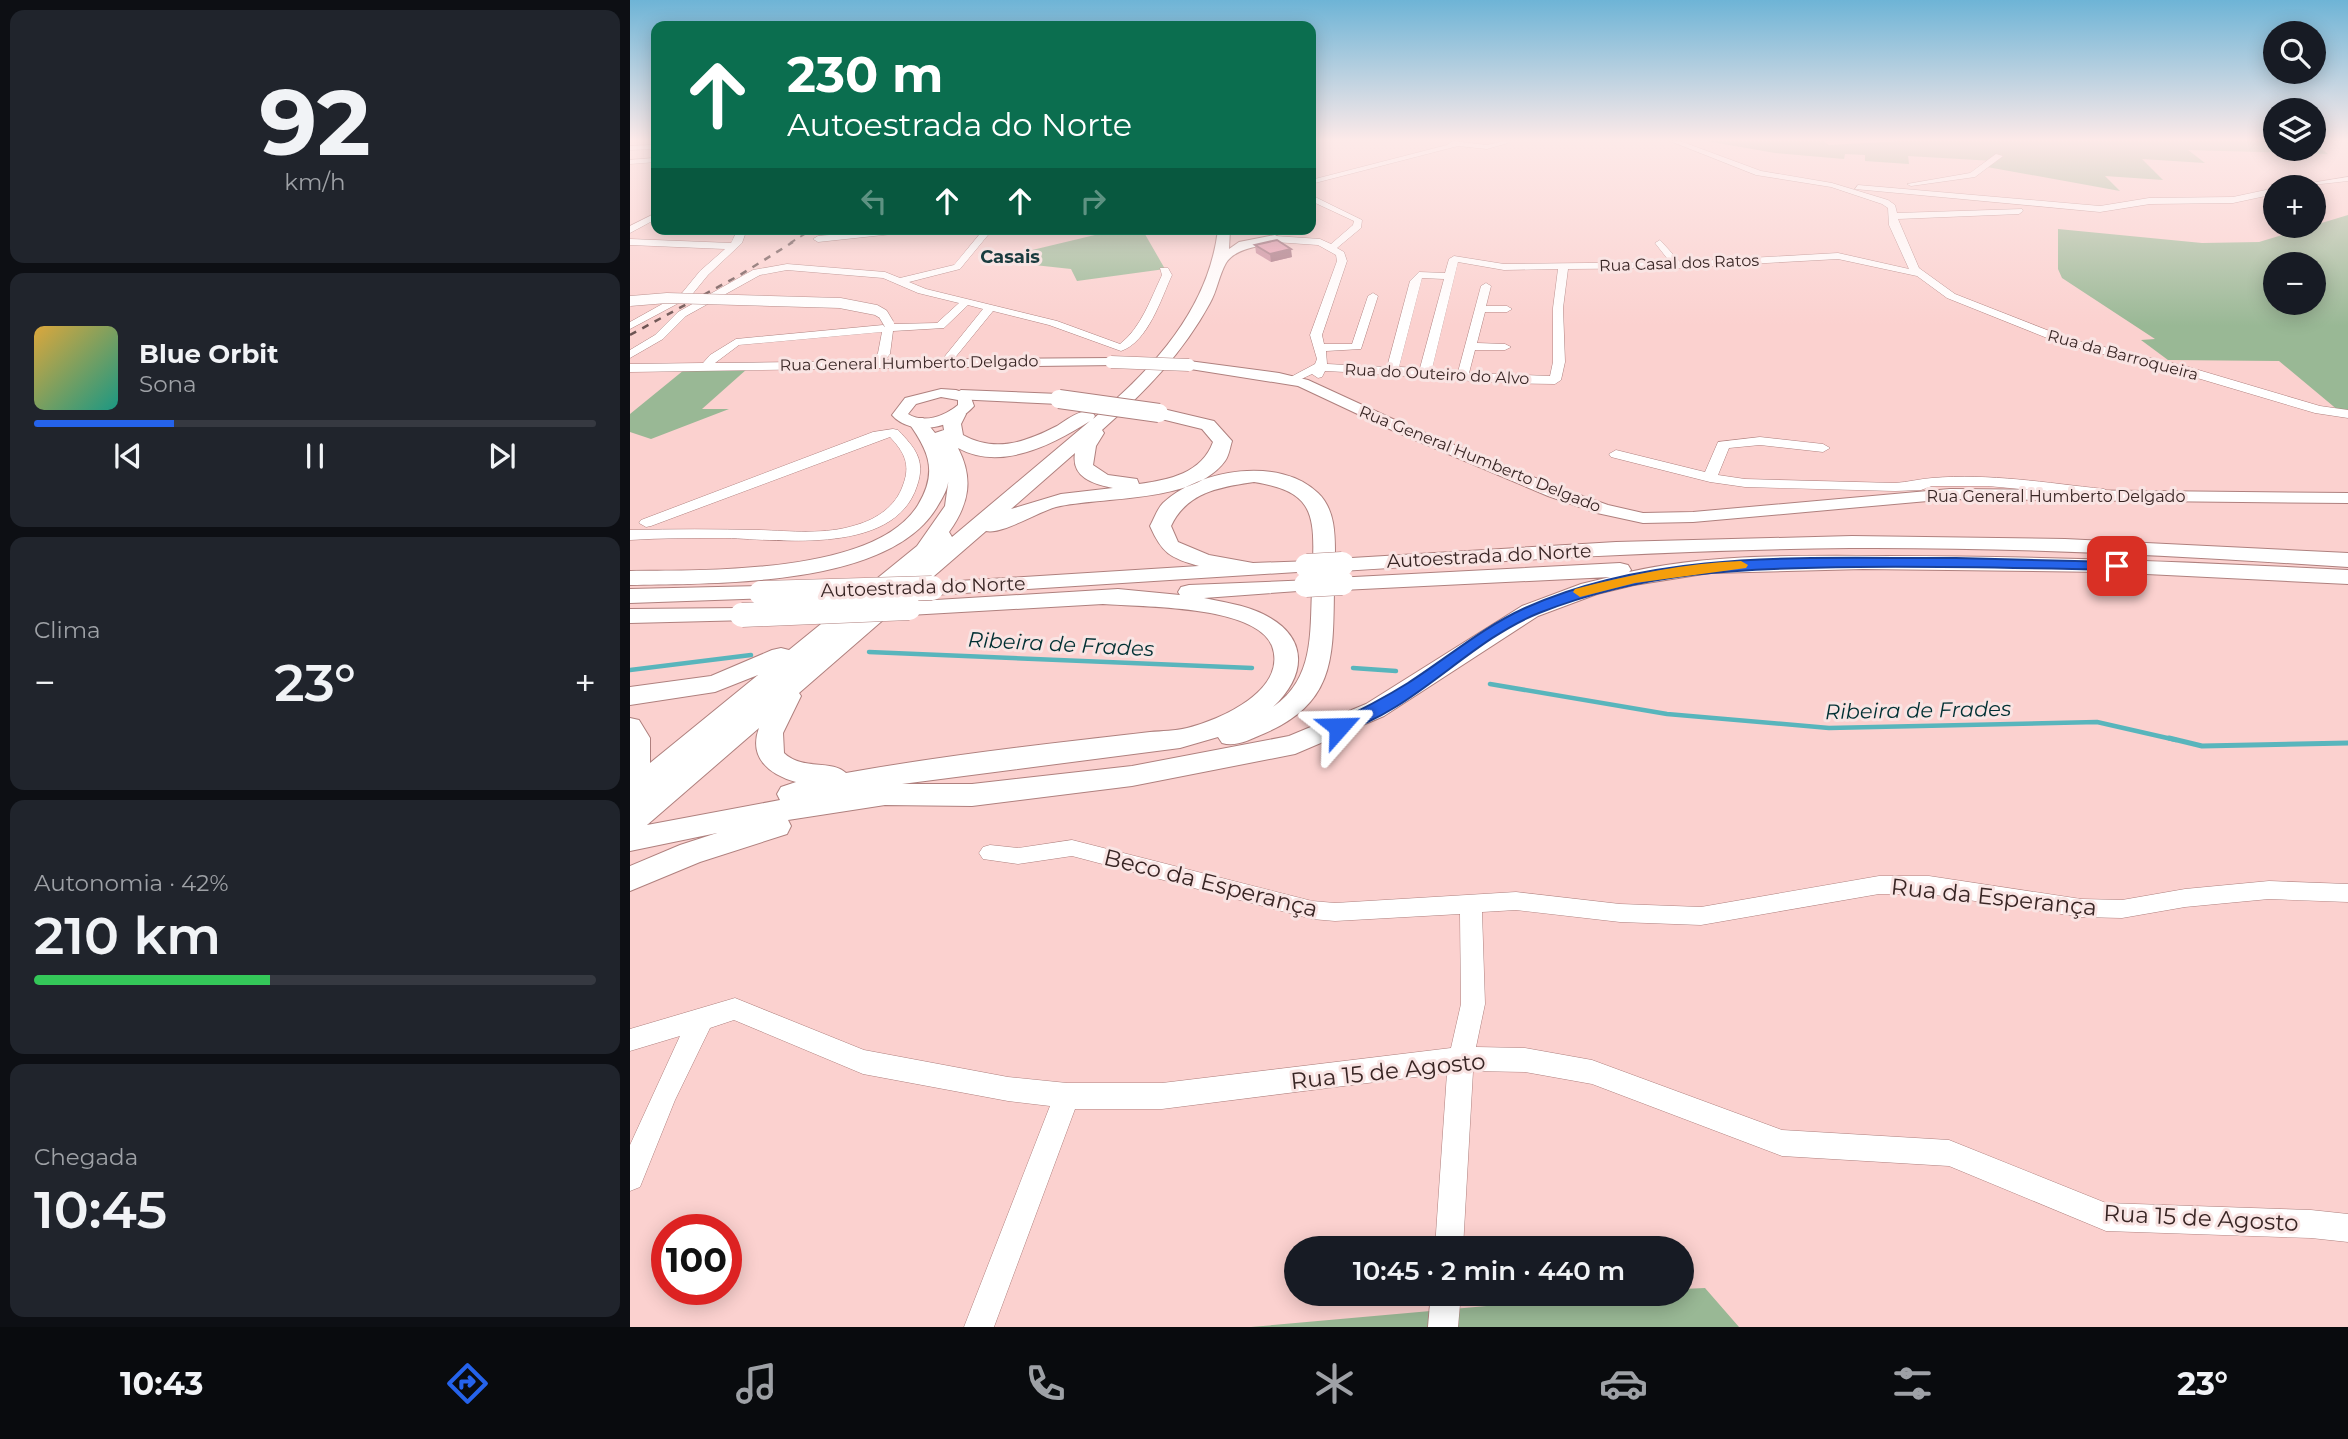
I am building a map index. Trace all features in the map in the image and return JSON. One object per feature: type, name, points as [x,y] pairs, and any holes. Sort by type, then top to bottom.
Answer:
[{"type":"highway","points":[[631,821],[824,632],[1086,416],[1137,368],[1185,307],[1200,270],[1209,235]]},
{"type":"highway","points":[[631,821],[1106,419],[1156,367],[1192,320],[1220,260],[1223,235]]},
{"type":"highway","points":[[1237,235],[1275,239]]},
{"type":"highway","points":[[1220,260],[1244,245],[1275,239]]},
{"type":"highway","points":[[951,550],[991,526],[1038,506],[1084,496],[1168,485],[1190,478],[1217,458],[1222,449],[1223,441],[1209,425],[1057,402],[1007,401],[961,405],[952,424],[954,438],[970,447],[1003,450],[1035,444],[1086,416]]},
{"type":"highway","points":[[1106,419],[1087,444],[1082,456],[1082,466],[1101,480],[1138,483],[1181,473],[1205,455],[1208,444],[1197,430],[1156,416]]},
{"type":"highway","points":[[916,557],[949,519],[956,506],[961,481],[942,434],[921,422]]},
{"type":"highway","points":[[630,578],[816,567],[886,543],[913,525],[928,509],[940,481],[934,450],[921,422]]},
{"type":"highway","points":[[1194,736],[1215,741],[1245,731],[1273,720],[1306,694],[1316,675],[1321,655],[1325,527],[1322,509],[1312,496],[1300,486],[1281,480],[1236,478],[1215,482],[1181,497],[1168,507],[1161,520],[1160,532],[1169,546],[1211,561],[1252,569]]},
{"type":"highway","name":"Autoestrada do Norte","points":[[630,616],[742,615],[1104,597],[1512,554],[1784,542],[2155,548],[2348,560]]},
{"type":"highway","name":"Autoestrada do Norte","points":[[1342,573],[1956,562],[2171,567],[2348,577]]},
{"type":"highway","points":[[631,821],[736,818],[885,794],[947,796],[986,806],[1090,794],[1132,776],[1229,759],[1306,740],[1376,710],[1530,611],[1589,589],[1634,578],[1716,566]]},
{"type":"highway","points":[[630,569],[745,573]]},
{"type":"highway","name":"Autoestrada do Norte","points":[[630,596],[933,588],[1252,569],[1307,576]]},
{"type":"highway","points":[[631,821],[944,767],[998,772],[1096,760],[1138,743],[1194,736],[1236,719],[1266,701],[1286,673],[1287,658],[1283,642],[1271,628],[1251,616],[1228,609],[1104,597]]},
{"type":"highway","points":[[630,696],[688,689],[736,677],[782,656],[824,632]]},
{"type":"highway","points":[[800,678],[780,707],[772,726],[768,738],[768,750],[772,759],[792,773],[861,780]]},
{"type":"highway","points":[[630,727],[636,732],[639,749],[630,777]]},
{"type":"highway","points":[[630,879],[690,853],[745,834],[918,796]]},
{"type":"main road","name":"Rua General Humberto Delgado","points":[[881,359],[939,367],[977,363],[1111,362],[1189,365],[1297,381],[1435,443],[1554,492],[1624,516],[1665,519],[1923,491],[2143,497],[2348,498]]},
{"type":"main road","points":[[881,359],[898,368],[915,388],[942,393]]},
{"type":"main road","points":[[924,367],[939,367],[930,385],[961,405],[921,422],[903,419],[900,411],[915,388],[924,367]]},
{"type":"street","points":[[1275,239],[1336,241],[1358,226],[1358,220],[1322,203]]},
{"type":"street","points":[[1886,203],[1892,207],[1895,216],[2014,211],[2033,209],[2038,205]]},
{"type":"street","points":[[2020,203],[2100,209],[2142,203]]},
{"type":"street","name":"Rua da Barroqueira","points":[[1895,216],[1894,225],[1915,270],[1951,296],[2066,342],[2181,369],[2306,407],[2348,414]]},
{"type":"street","points":[[630,230],[651,219]]},
{"type":"street","points":[[630,326],[686,295],[742,235]]},
{"type":"street","points":[[818,239],[842,235]]},
{"type":"street","points":[[900,281],[957,267],[984,235]]},
{"type":"street","points":[[1297,381],[1318,374],[1322,359],[1316,335],[1342,261],[1336,241]]},
{"type":"street","points":[[630,243],[733,246]]},
{"type":"street","points":[[1660,243],[1677,265]]},
{"type":"street","name":"Rua Casal dos Ratos","points":[[1449,279],[1454,259],[1504,267],[1677,265],[1838,256],[1920,274]]},
{"type":"street","name":"Rua do Outeiro do Alvo","points":[[1318,367],[1425,372],[1501,380],[1555,380],[1559,362],[1558,308],[1563,266]]},
{"type":"street","points":[[633,364],[682,314],[766,270],[787,267],[855,271],[900,281],[922,291],[1053,323],[1121,348],[1133,337],[1161,288],[1167,275],[1164,270]]},
{"type":"street","points":[[1392,372],[1415,281],[1419,275],[1449,279],[1425,372]]},
{"type":"street","points":[[1463,375],[1486,286]]},
{"type":"street","points":[[1320,348],[1357,347],[1373,296]]},
{"type":"street","points":[[630,301],[667,298],[841,303],[876,310],[884,314],[889,326],[881,359]]},
{"type":"street","points":[[707,366],[714,357],[736,342],[889,326],[940,326],[966,302]]},
{"type":"street","points":[[939,367],[990,308]]},
{"type":"street","points":[[1480,309],[1507,309]]},
{"type":"street","points":[[1470,346],[1504,347]]},
{"type":"street","name":"Rua General Humberto Delgado","points":[[633,364],[847,365],[881,359]]},
{"type":"street","points":[[630,535],[683,533],[825,536],[861,529],[889,516],[906,498],[913,477],[911,452],[893,433],[878,435],[646,523]]},
{"type":"street","points":[[1710,478],[1723,445],[1734,442],[1784,442],[1823,448]]},
{"type":"street","points":[[1616,454],[1710,478],[1923,491]]},
{"type":"street","name":"Beco da Esperança","points":[[989,853],[1018,856],[1072,848],[1312,910],[1335,912],[1475,905]]},
{"type":"street","name":"Rua da Esperança","points":[[1475,905],[1516,901],[1620,912],[1701,916],[1879,885],[1928,885],[2081,908],[2122,909],[2185,898],[2269,890],[2348,893]]},
{"type":"street","points":[[1450,1236],[1461,1059],[1473,1004],[1471,926],[1475,905]]},
{"type":"street","name":"Rua 15 de Agosto","points":[[630,1040],[735,1009],[863,1062],[1008,1089],[1067,1096],[1163,1096],[1461,1059],[1525,1060],[1592,1072],[1782,1143],[1949,1153],[2106,1217],[2311,1224],[2348,1228]]},
{"type":"street","points":[[630,1177],[665,1094],[702,1018]]},
{"type":"street","points":[[979,1327],[1067,1096]]},
{"type":"street","points":[[1444,1327],[1445,1306]]},
{"type":"green space","points":[[2348,215],[2348,412],[2339,411],[2279,361],[2168,360],[2141,340],[2155,339],[2062,278],[2058,269],[2058,229],[2202,243],[2259,242],[2272,238],[2326,238],[2326,222]]},
{"type":"green space","points":[[1095,235],[1145,235],[1165,269],[1077,281],[1071,269],[1025,264],[1028,251]]},
{"type":"green space","points":[[747,369],[702,409],[729,409],[651,439],[630,432],[630,414],[684,370]]},
{"type":"green space","points":[[1694,1288],[1705,1288],[1739,1327],[1251,1327],[1487,1306],[1694,1306]]},
{"type":"building","points":[[1277,240],[1291,249],[1270,254],[1255,245]]},
{"type":"waterway","name":"Ribeira de Frades","points":[[869,652],[1252,668]]},
{"type":"waterway","name":"Ribeira de Frades","points":[[630,670],[751,655]]},
{"type":"waterway","name":"Ribeira de Frades","points":[[1353,668],[1396,671]]},
{"type":"waterway","name":"Ribeira de Frades","points":[[1490,684],[1667,714],[1829,728],[2097,722],[2176,740]]},
{"type":"waterway","name":"Ribeira de Frades","points":[[2169,738],[2202,746],[2348,743]]},
{"type":"railway","points":[[790,243],[803,235]]},
{"type":"railway","points":[[630,335],[740,275],[793,242]]},
{"type":"slow traffic","points":[[1580,592],[1634,578],[1741,565]]},
{"type":"district","name":"Casais","points":[[1010,257]]},
{"type":"route","points":[[1339,727],[1376,710],[1530,611],[1589,589],[1634,578],[1716,566],[1824,563],[1956,562],[2117,566]]}]
